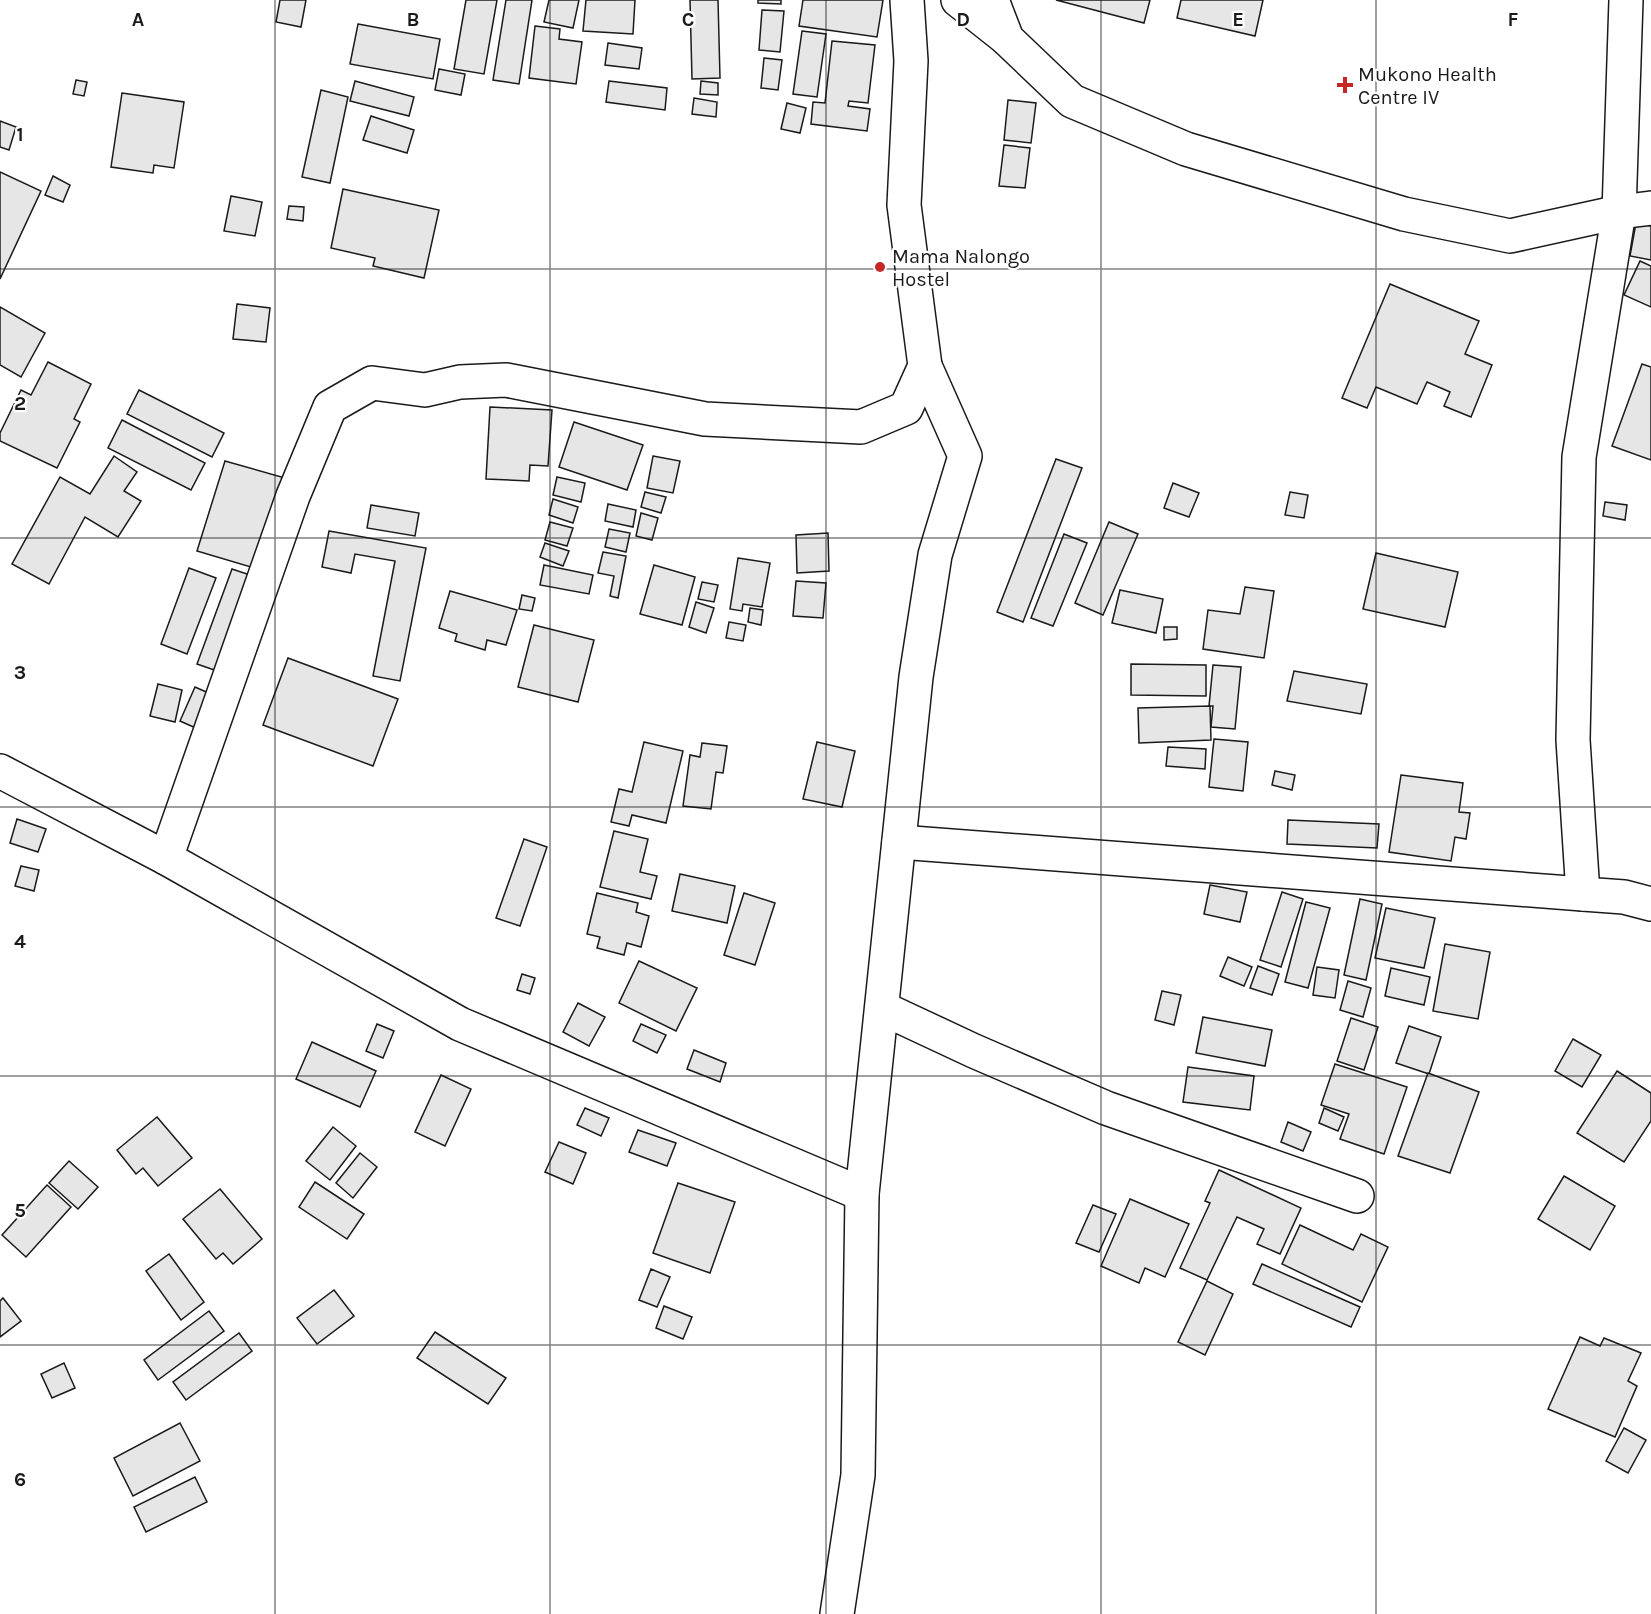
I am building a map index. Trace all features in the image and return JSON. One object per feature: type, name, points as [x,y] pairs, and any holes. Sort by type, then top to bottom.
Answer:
[{"type":"street","points":[[837,1614],[858,1475],[862,1194],[916,677],[935,555],[965,456],[925,366],[904,205],[911,62],[907,0]]},
{"type":"street","points":[[958,0],[1007,39],[1072,100],[1186,149],[1404,214],[1510,236],[1619,212],[1651,208]]},
{"type":"street","points":[[992,0],[1007,39]]},
{"type":"street","points":[[1583,894],[1573,741],[1579,457],[1619,212],[1626,0]]},
{"type":"street","points":[[166,858],[293,496],[330,407],[372,383],[425,390],[460,381],[506,380],[705,419],[861,427],[906,408],[925,366]]},
{"type":"street","points":[[0,771],[166,858],[460,1024],[862,1194]]},
{"type":"street","points":[[899,842],[1624,897],[1651,904]]},
{"type":"street","points":[[882,1008],[1106,1108],[1358,1196]]},
{"type":"building","points":[[280,0],[306,0],[301,27],[276,22]]},
{"type":"building","points":[[466,0],[497,0],[484,74],[454,69]]},
{"type":"building","points":[[506,0],[532,0],[519,84],[493,80]]},
{"type":"building","points":[[549,0],[579,0],[573,28],[544,22]]},
{"type":"building","points":[[586,0],[635,0],[633,34],[583,31]]},
{"type":"building","points":[[690,0],[718,0],[720,78],[692,79]]},
{"type":"building","points":[[758,0],[781,0],[781,4],[758,3]]},
{"type":"building","points":[[803,0],[883,0],[877,37],[799,26]]},
{"type":"building","points":[[1056,0],[1150,0],[1144,23]]},
{"type":"building","points":[[1181,0],[1263,0],[1255,36],[1177,18]]},
{"type":"building","points":[[762,10],[784,11],[780,52],[759,50]]},
{"type":"building","points":[[358,24],[440,39],[433,79],[350,64]]},
{"type":"building","points":[[535,26],[560,29],[559,39],[582,42],[576,84],[529,78]]},
{"type":"building","points":[[802,31],[826,34],[817,97],[793,94]]},
{"type":"building","points":[[832,41],[875,45],[868,103],[849,101],[848,106],[870,109],[867,131],[811,124],[813,102],[825,103]]},
{"type":"building","points":[[608,43],[642,48],[639,69],[605,65]]},
{"type":"building","points":[[764,58],[782,60],[778,90],[761,88]]},
{"type":"building","points":[[439,69],[465,74],[461,95],[435,90]]},
{"type":"building","points":[[76,80],[87,82],[84,96],[73,94]]},
{"type":"building","points":[[355,81],[414,97],[409,116],[350,101]]},
{"type":"building","points":[[609,81],[667,88],[665,110],[606,102]]},
{"type":"building","points":[[701,81],[718,83],[718,95],[700,94]]},
{"type":"building","points":[[321,90],[348,97],[330,183],[302,177]]},
{"type":"building","points":[[122,93],[184,102],[174,168],[154,165],[153,173],[111,167]]},
{"type":"building","points":[[694,98],[717,102],[716,117],[692,114]]},
{"type":"building","points":[[1008,100],[1036,103],[1031,143],[1004,140]]},
{"type":"building","points":[[787,103],[806,108],[800,133],[781,129]]},
{"type":"building","points":[[371,116],[414,130],[407,153],[363,140]]},
{"type":"building","points":[[0,121],[16,127],[9,150],[0,147]]},
{"type":"building","points":[[1004,145],[1030,148],[1025,188],[999,186]]},
{"type":"building","points":[[0,172],[41,191],[0,279]]},
{"type":"building","points":[[53,176],[70,185],[63,202],[45,195]]},
{"type":"building","points":[[343,189],[439,210],[424,278],[373,266],[375,258],[331,248]]},
{"type":"building","points":[[231,196],[262,202],[255,236],[224,231]]},
{"type":"building","points":[[289,206],[304,207],[303,221],[287,219]]},
{"type":"building","points":[[1636,223],[1651,226],[1651,260],[1630,256]]},
{"type":"building","points":[[1640,261],[1651,266],[1651,307],[1624,295]]},
{"type":"building","points":[[1390,284],[1479,321],[1465,354],[1492,365],[1471,417],[1444,406],[1450,392],[1427,382],[1417,404],[1376,387],[1367,408],[1342,398]]},
{"type":"building","points":[[237,304],[270,308],[266,342],[233,339]]},
{"type":"building","points":[[0,307],[45,333],[21,377],[0,365]]},
{"type":"building","points":[[48,362],[91,384],[74,419],[80,422],[57,468],[0,441],[0,433],[21,390],[31,395]]},
{"type":"building","points":[[1642,364],[1651,367],[1651,460],[1612,446]]},
{"type":"building","points":[[139,390],[224,433],[212,457],[127,414]]},
{"type":"building","points":[[490,407],[552,410],[548,466],[530,465],[529,481],[486,479]]},
{"type":"building","points":[[122,420],[205,463],[191,490],[108,448]]},
{"type":"building","points":[[574,422],[643,445],[627,490],[559,467]]},
{"type":"building","points":[[114,456],[137,472],[124,491],[141,501],[118,537],[85,517],[49,584],[12,564],[60,477],[90,494]]},
{"type":"building","points":[[653,456],[680,461],[673,493],[647,488]]},
{"type":"building","points":[[1056,459],[1082,468],[1023,622],[997,612]]},
{"type":"building","points":[[225,461],[285,478],[258,569],[197,551]]},
{"type":"building","points":[[557,477],[585,483],[581,502],[553,495]]},
{"type":"building","points":[[1173,483],[1199,493],[1189,517],[1164,508]]},
{"type":"building","points":[[645,492],[666,497],[661,513],[641,507]]},
{"type":"building","points":[[1290,492],[1308,495],[1304,518],[1285,515]]},
{"type":"building","points":[[553,499],[578,507],[573,523],[549,515]]},
{"type":"building","points":[[1605,502],[1627,505],[1625,520],[1603,516]]},
{"type":"building","points":[[608,504],[636,510],[633,527],[605,521]]},
{"type":"building","points":[[371,505],[419,513],[415,536],[367,528]]},
{"type":"building","points":[[641,513],[658,518],[652,540],[636,536]]},
{"type":"building","points":[[550,522],[573,528],[567,546],[545,540]]},
{"type":"building","points":[[1109,522],[1138,534],[1103,615],[1075,603]]},
{"type":"building","points":[[609,529],[630,533],[626,552],[605,547]]},
{"type":"building","points":[[329,531],[426,548],[400,681],[373,676],[395,561],[355,554],[351,573],[322,567]]},
{"type":"building","points":[[828,533],[829,571],[797,573],[796,535]]},
{"type":"building","points":[[1064,534],[1087,543],[1053,626],[1031,618]]},
{"type":"building","points":[[545,543],[569,551],[563,566],[540,557]]},
{"type":"building","points":[[603,552],[626,556],[618,598],[610,596],[614,576],[598,573]]},
{"type":"building","points":[[1376,553],[1458,572],[1445,627],[1363,609]]},
{"type":"building","points":[[738,558],[770,563],[762,607],[743,604],[742,611],[730,609]]},
{"type":"building","points":[[544,565],[593,575],[589,594],[540,585]]},
{"type":"building","points":[[654,565],[695,577],[682,625],[640,614]]},
{"type":"building","points":[[189,568],[216,578],[187,654],[161,644]]},
{"type":"building","points":[[232,569],[256,577],[220,672],[197,664]]},
{"type":"building","points":[[796,581],[826,583],[823,618],[793,616]]},
{"type":"building","points":[[702,582],[718,585],[714,602],[698,599]]},
{"type":"building","points":[[1245,587],[1274,591],[1264,658],[1203,649],[1208,610],[1240,614]]},
{"type":"building","points":[[1120,590],[1163,599],[1156,633],[1112,623]]},
{"type":"building","points":[[450,591],[517,610],[506,645],[487,640],[485,650],[455,641],[457,634],[439,628]]},
{"type":"building","points":[[522,595],[535,598],[532,611],[519,609]]},
{"type":"building","points":[[696,602],[714,608],[706,633],[689,627]]},
{"type":"building","points":[[750,608],[763,610],[761,625],[748,622]]},
{"type":"building","points":[[729,622],[746,625],[743,641],[726,638]]},
{"type":"building","points":[[534,625],[594,640],[578,702],[518,687]]},
{"type":"building","points":[[1164,627],[1177,627],[1177,639],[1164,640]]},
{"type":"building","points":[[288,658],[398,699],[373,766],[263,725]]},
{"type":"building","points":[[1131,664],[1206,665],[1206,696],[1131,695]]},
{"type":"building","points":[[1213,665],[1241,667],[1235,729],[1211,727],[1213,706],[1209,706]]},
{"type":"building","points":[[1294,671],[1367,684],[1361,714],[1287,701]]},
{"type":"building","points":[[158,684],[182,690],[175,722],[150,716]]},
{"type":"building","points":[[195,687],[213,695],[198,729],[180,721]]},
{"type":"building","points":[[1210,706],[1211,740],[1139,743],[1138,708]]},
{"type":"building","points":[[1214,739],[1248,742],[1243,791],[1209,787]]},
{"type":"building","points":[[644,742],[683,751],[666,823],[632,815],[629,826],[611,822],[619,789],[632,792]]},
{"type":"building","points":[[817,742],[855,751],[842,807],[803,799]]},
{"type":"building","points":[[702,743],[727,746],[723,773],[716,772],[711,809],[683,806],[690,755],[700,757]]},
{"type":"building","points":[[1168,747],[1206,749],[1205,769],[1166,766]]},
{"type":"building","points":[[1275,771],[1295,775],[1292,790],[1272,785]]},
{"type":"building","points":[[1401,775],[1463,783],[1459,812],[1470,813],[1466,839],[1455,837],[1451,861],[1389,852]]},
{"type":"building","points":[[17,819],[46,829],[38,852],[10,843]]},
{"type":"building","points":[[1288,820],[1379,824],[1377,848],[1287,844]]},
{"type":"building","points":[[614,831],[648,839],[640,872],[657,876],[651,899],[600,887]]},
{"type":"building","points":[[524,839],[547,847],[520,926],[496,918]]},
{"type":"building","points":[[21,866],[39,870],[34,891],[15,886]]},
{"type":"building","points":[[680,874],[735,886],[727,923],[672,911]]},
{"type":"building","points":[[1210,885],[1247,892],[1240,922],[1204,914]]},
{"type":"building","points":[[1282,892],[1303,899],[1281,967],[1260,960]]},
{"type":"building","points":[[597,893],[638,903],[636,912],[649,916],[641,947],[627,943],[624,955],[597,948],[600,937],[587,934]]},
{"type":"building","points":[[744,893],[775,903],[755,965],[724,955]]},
{"type":"building","points":[[1360,899],[1382,904],[1366,980],[1344,975]]},
{"type":"building","points":[[1306,902],[1330,908],[1308,988],[1285,982]]},
{"type":"building","points":[[1386,908],[1435,918],[1424,968],[1375,958]]},
{"type":"building","points":[[1445,944],[1490,952],[1478,1019],[1433,1011]]},
{"type":"building","points":[[1228,957],[1252,967],[1244,986],[1220,976]]},
{"type":"building","points":[[639,961],[697,988],[676,1031],[619,1003]]},
{"type":"building","points":[[1258,966],[1279,974],[1272,995],[1250,988]]},
{"type":"building","points":[[1317,967],[1339,970],[1335,998],[1313,995]]},
{"type":"building","points":[[1391,968],[1430,977],[1424,1005],[1385,996]]},
{"type":"building","points":[[522,974],[535,978],[530,994],[517,990]]},
{"type":"building","points":[[1348,981],[1371,988],[1363,1017],[1340,1010]]},
{"type":"building","points":[[1162,991],[1181,995],[1174,1025],[1155,1020]]},
{"type":"building","points":[[578,1003],[605,1017],[589,1046],[563,1032]]},
{"type":"building","points":[[1203,1017],[1272,1030],[1265,1066],[1196,1053]]},
{"type":"building","points":[[1351,1018],[1378,1027],[1364,1070],[1337,1061]]},
{"type":"building","points":[[377,1024],[394,1031],[383,1058],[366,1051]]},
{"type":"building","points":[[641,1024],[666,1035],[657,1053],[633,1041]]},
{"type":"building","points":[[1409,1026],[1441,1037],[1429,1074],[1396,1063]]},
{"type":"building","points":[[1573,1039],[1601,1055],[1582,1087],[1555,1071]]},
{"type":"building","points":[[312,1042],[376,1071],[360,1107],[296,1079]]},
{"type":"building","points":[[694,1050],[726,1063],[720,1082],[687,1069]]},
{"type":"building","points":[[1335,1064],[1407,1087],[1384,1154],[1340,1139],[1349,1114],[1321,1105]]},
{"type":"building","points":[[1188,1067],[1254,1076],[1250,1110],[1183,1102]]},
{"type":"building","points":[[1617,1071],[1651,1093],[1651,1121],[1624,1162],[1577,1133]]},
{"type":"building","points":[[1428,1073],[1479,1092],[1450,1173],[1398,1156]]},
{"type":"building","points":[[441,1075],[471,1089],[445,1146],[415,1132]]},
{"type":"building","points":[[585,1108],[609,1118],[601,1136],[577,1125]]},
{"type":"building","points":[[1324,1108],[1344,1117],[1338,1131],[1319,1123]]},
{"type":"building","points":[[157,1117],[192,1158],[158,1186],[143,1168],[136,1174],[117,1150]]},
{"type":"building","points":[[1288,1122],[1311,1132],[1303,1151],[1281,1142]]},
{"type":"building","points":[[333,1127],[356,1146],[330,1180],[306,1161]]},
{"type":"building","points":[[638,1130],[676,1143],[667,1166],[629,1152]]},
{"type":"building","points":[[559,1142],[586,1153],[573,1184],[545,1172]]},
{"type":"building","points":[[360,1153],[377,1167],[353,1198],[336,1183]]},
{"type":"building","points":[[69,1161],[98,1187],[78,1209],[49,1183]]},
{"type":"building","points":[[1219,1170],[1301,1208],[1280,1254],[1257,1244],[1264,1229],[1237,1217],[1207,1280],[1180,1268],[1210,1203],[1205,1201]]},
{"type":"building","points":[[1564,1176],[1615,1206],[1590,1250],[1538,1219]]},
{"type":"building","points":[[315,1182],[364,1214],[347,1239],[299,1207]]},
{"type":"building","points":[[678,1183],[735,1202],[710,1273],[653,1253]]},
{"type":"building","points":[[47,1185],[71,1207],[26,1257],[2,1235]]},
{"type":"building","points":[[220,1189],[262,1239],[233,1264],[223,1253],[216,1259],[183,1219]]},
{"type":"building","points":[[1130,1199],[1189,1224],[1165,1277],[1145,1268],[1139,1283],[1101,1266]]},
{"type":"building","points":[[1093,1205],[1116,1214],[1099,1252],[1076,1243]]},
{"type":"building","points":[[1300,1225],[1353,1250],[1361,1234],[1388,1247],[1362,1302],[1282,1264]]},
{"type":"building","points":[[169,1254],[204,1302],[181,1320],[146,1271]]},
{"type":"building","points":[[1262,1264],[1360,1307],[1351,1327],[1253,1284]]},
{"type":"building","points":[[651,1269],[670,1277],[657,1307],[639,1300]]},
{"type":"building","points":[[1207,1281],[1233,1294],[1205,1355],[1178,1342]]},
{"type":"building","points":[[334,1290],[354,1316],[317,1344],[297,1318]]},
{"type":"building","points":[[3,1298],[21,1321],[0,1337],[0,1301]]},
{"type":"building","points":[[664,1306],[692,1317],[683,1339],[656,1328]]},
{"type":"building","points":[[209,1311],[224,1331],[158,1380],[144,1360]]},
{"type":"building","points":[[435,1332],[506,1378],[488,1404],[417,1358]]},
{"type":"building","points":[[239,1333],[252,1351],[186,1400],[173,1382]]},
{"type":"building","points":[[1580,1337],[1600,1346],[1604,1338],[1641,1353],[1628,1381],[1637,1386],[1615,1437],[1548,1409]]},
{"type":"building","points":[[64,1363],[75,1388],[52,1398],[41,1374]]},
{"type":"building","points":[[180,1423],[200,1461],[133,1496],[114,1458]]},
{"type":"building","points":[[1624,1428],[1646,1440],[1628,1473],[1606,1461]]},
{"type":"building","points":[[195,1477],[207,1502],[146,1532],[134,1507]]},
{"type":"place","name":"Mukono Health Centre IV","points":[[1345,85]]},
{"type":"place","name":"Mama Nalongo Hostel","points":[[880,267]]}]
